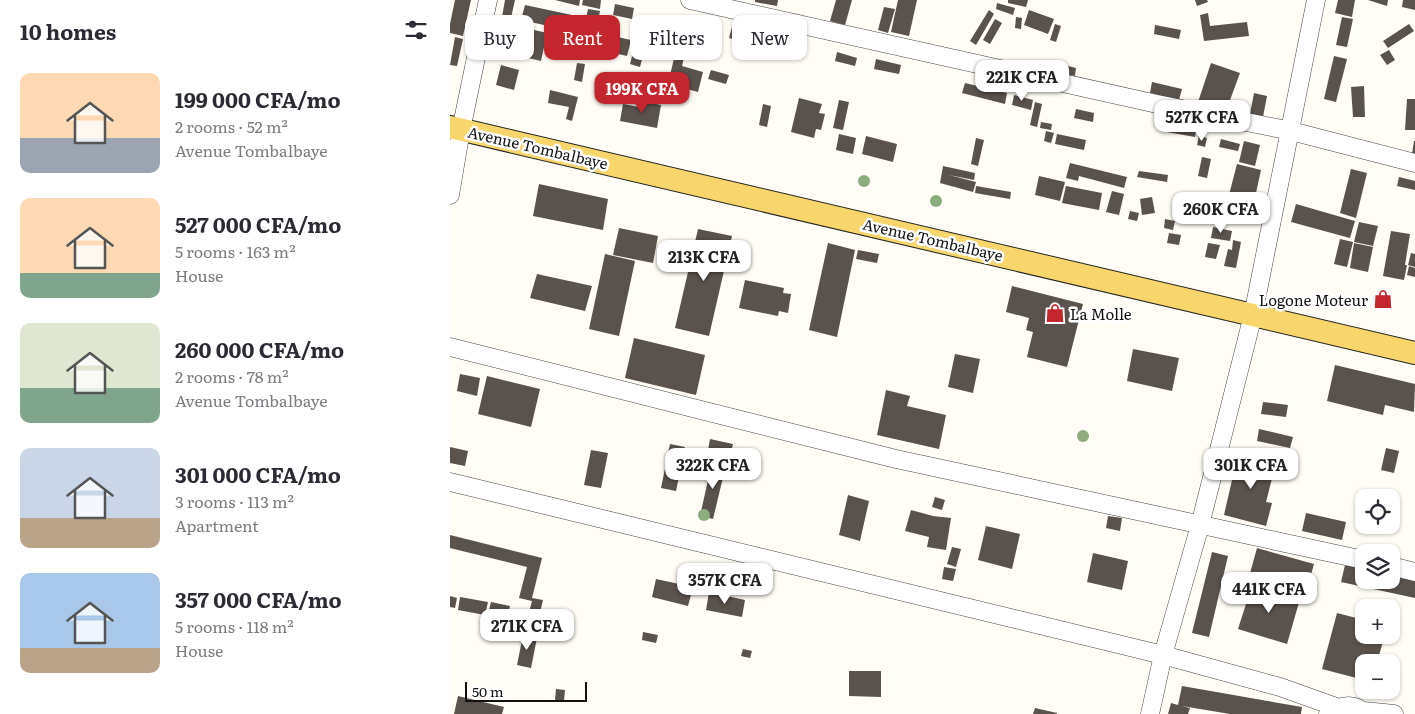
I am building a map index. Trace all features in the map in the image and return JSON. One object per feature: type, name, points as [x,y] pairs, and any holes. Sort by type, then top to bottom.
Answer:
[{"type":"main road","name":"Avenue Tombalbaye","points":[[456,128],[1415,353]]},
{"type":"street","points":[[450,195],[456,128],[488,0]]},
{"type":"street","points":[[690,0],[1148,102],[1290,131],[1415,163]]},
{"type":"street","points":[[1150,714],[1163,655],[1200,525],[1253,315],[1316,0]]},
{"type":"street","points":[[450,347],[896,458],[1355,558]]},
{"type":"street","points":[[450,482],[1163,655],[1280,688],[1332,711],[1351,706],[1365,713],[1394,714]]},
{"type":"street","points":[[1400,568],[1415,572]]},
{"type":"building","points":[[455,0],[471,0],[468,15],[465,15],[463,36],[450,33]]},
{"type":"building","points":[[505,0],[515,0],[512,15],[502,15]]},
{"type":"building","points":[[555,0],[580,0],[579,6]]},
{"type":"building","points":[[583,0],[601,0],[600,9],[582,5]]},
{"type":"building","points":[[755,0],[778,0],[777,6],[755,2]]},
{"type":"building","points":[[836,0],[852,0],[845,25],[830,21]]},
{"type":"building","points":[[898,0],[917,0],[909,36],[891,32]]},
{"type":"building","points":[[1008,0],[1028,0],[1026,7],[1008,3]]},
{"type":"building","points":[[1195,0],[1207,0],[1208,2],[1197,6]]},
{"type":"building","points":[[1338,0],[1355,0],[1352,17],[1335,13]]},
{"type":"building","points":[[1368,0],[1388,0],[1387,6]]},
{"type":"building","points":[[1403,0],[1415,0],[1415,10],[1402,7]]},
{"type":"building","points":[[997,3],[1015,8],[1013,15],[996,9]]},
{"type":"building","points":[[615,4],[634,8],[630,19],[613,15]]},
{"type":"building","points":[[525,5],[572,15],[544,15],[544,25],[534,23],[534,15],[522,15]]},
{"type":"building","points":[[884,7],[895,9],[888,33],[878,30]]},
{"type":"building","points":[[588,9],[600,11],[599,15],[587,15]]},
{"type":"building","points":[[989,10],[994,14],[976,45],[970,41]]},
{"type":"building","points":[[1029,10],[1054,19],[1048,34],[1024,25]]},
{"type":"building","points":[[1208,13],[1210,26],[1247,22],[1249,36],[1204,41],[1200,15]]},
{"type":"building","points":[[1016,17],[1022,18],[1021,29],[1015,28]]},
{"type":"building","points":[[1342,17],[1353,19],[1347,47],[1336,45]]},
{"type":"building","points":[[995,19],[1002,23],[990,44],[983,40]]},
{"type":"building","points":[[1055,24],[1061,26],[1056,42],[1050,40]]},
{"type":"building","points":[[1409,24],[1414,31],[1388,48],[1383,41]]},
{"type":"building","points":[[1155,25],[1181,30],[1179,39],[1154,34]]},
{"type":"building","points":[[732,27],[732,39],[729,38]]},
{"type":"building","points":[[534,30],[544,32],[544,47],[541,61],[534,59]]},
{"type":"building","points":[[455,37],[463,39],[457,66],[450,65]]},
{"type":"building","points":[[620,38],[630,40],[627,56],[620,54]]},
{"type":"building","points":[[1389,50],[1395,60],[1387,65],[1380,55]]},
{"type":"building","points":[[837,52],[857,58],[855,66],[835,61]]},
{"type":"building","points":[[1334,56],[1347,59],[1336,102],[1324,99]]},
{"type":"building","points":[[876,59],[901,65],[899,74],[874,69]]},
{"type":"building","points":[[631,60],[642,60],[640,67],[630,64]]},
{"type":"building","points":[[674,60],[683,60],[682,66],[703,72],[698,92],[668,84]]},
{"type":"building","points":[[1044,60],[1076,68],[1075,76],[1042,68]]},
{"type":"building","points":[[577,63],[585,64],[582,82],[574,80]]},
{"type":"building","points":[[1211,63],[1240,73],[1226,111],[1198,102]]},
{"type":"building","points":[[501,65],[519,70],[514,90],[496,85]]},
{"type":"building","points":[[711,70],[729,75],[726,84],[708,79]]},
{"type":"building","points":[[1152,82],[1182,89],[1179,100],[1150,93]]},
{"type":"building","points":[[965,83],[1007,93],[1005,104],[962,93]]},
{"type":"building","points":[[1364,86],[1365,117],[1353,117],[1351,87]]},
{"type":"building","points":[[550,90],[578,97],[572,121],[566,119],[569,107],[548,103]]},
{"type":"building","points":[[1254,93],[1267,96],[1263,117],[1250,114]]},
{"type":"building","points":[[1014,95],[1033,100],[1031,110],[1012,105]]},
{"type":"building","points":[[799,98],[822,104],[819,113],[825,114],[821,130],[816,129],[814,138],[791,132]]},
{"type":"building","points":[[1407,99],[1415,99],[1415,130],[1405,130]]},
{"type":"building","points":[[839,100],[849,102],[843,130],[833,128]]},
{"type":"building","points":[[641,101],[661,105],[657,128],[620,121],[623,104],[639,107]]},
{"type":"building","points":[[1035,102],[1042,104],[1037,127],[1030,125]]},
{"type":"building","points":[[763,104],[771,106],[767,127],[759,125]]},
{"type":"building","points":[[1076,109],[1094,113],[1093,122],[1074,118]]},
{"type":"building","points":[[1169,121],[1197,126],[1195,137],[1167,132]]},
{"type":"building","points":[[1041,122],[1052,124],[1051,130],[1040,128]]},
{"type":"building","points":[[1046,131],[1054,133],[1051,143],[1044,141]]},
{"type":"building","points":[[839,134],[856,138],[853,154],[836,150]]},
{"type":"building","points":[[1057,134],[1086,140],[1084,150],[1055,144]]},
{"type":"building","points":[[866,136],[897,144],[893,162],[862,154]]},
{"type":"building","points":[[1199,136],[1207,138],[1205,147],[1197,145]]},
{"type":"building","points":[[976,138],[984,140],[978,166],[971,164]]},
{"type":"building","points":[[1221,139],[1240,144],[1238,151],[1219,147]]},
{"type":"building","points":[[1244,141],[1260,145],[1255,166],[1239,162]]},
{"type":"building","points":[[1415,141],[1415,155],[1412,154]]},
{"type":"building","points":[[1202,157],[1211,159],[1207,178],[1198,176]]},
{"type":"building","points":[[1070,163],[1127,177],[1124,188],[1079,176],[1078,181],[1066,178]]},
{"type":"building","points":[[1237,164],[1261,170],[1254,202],[1246,200],[1241,221],[1223,218]]},
{"type":"building","points":[[943,166],[975,173],[974,180],[949,175],[976,182],[973,192],[940,183]]},
{"type":"building","points":[[1351,169],[1367,173],[1356,218],[1340,213]]},
{"type":"building","points":[[1139,171],[1168,175],[1167,182],[1137,177]]},
{"type":"building","points":[[1039,176],[1065,182],[1060,201],[1035,195]]},
{"type":"building","points":[[1399,177],[1415,181],[1415,190],[1397,186]]},
{"type":"building","points":[[539,184],[608,199],[603,230],[533,216]]},
{"type":"building","points":[[976,186],[1011,192],[1010,199],[975,193]]},
{"type":"building","points":[[1066,186],[1102,193],[1099,210],[1062,203]]},
{"type":"building","points":[[1112,191],[1124,194],[1119,215],[1106,212]]},
{"type":"building","points":[[1152,197],[1155,213],[1142,215],[1140,199]]},
{"type":"building","points":[[1296,204],[1355,221],[1350,238],[1291,222]]},
{"type":"building","points":[[1130,211],[1139,213],[1137,221],[1128,219]]},
{"type":"building","points":[[1165,219],[1175,221],[1173,230],[1164,228]]},
{"type":"building","points":[[1359,222],[1378,226],[1373,246],[1354,242]]},
{"type":"building","points":[[1213,227],[1232,231],[1230,241],[1211,238]]},
{"type":"building","points":[[619,228],[658,236],[653,263],[613,255]]},
{"type":"building","points":[[698,229],[732,236],[709,336],[675,328]]},
{"type":"building","points":[[1391,231],[1410,234],[1404,280],[1383,276]]},
{"type":"building","points":[[1169,233],[1181,235],[1179,245],[1167,243]]},
{"type":"building","points":[[1340,239],[1353,242],[1347,267],[1334,264]]},
{"type":"building","points":[[1233,240],[1241,242],[1236,268],[1224,266],[1228,249],[1232,250]]},
{"type":"building","points":[[828,243],[855,250],[837,337],[809,330]]},
{"type":"building","points":[[1208,243],[1220,245],[1216,259],[1205,257]]},
{"type":"building","points":[[1354,243],[1373,247],[1368,272],[1350,268]]},
{"type":"building","points":[[858,250],[879,254],[877,263],[856,259]]},
{"type":"building","points":[[1411,253],[1415,254],[1415,267],[1408,265]]},
{"type":"building","points":[[605,254],[635,261],[619,336],[589,329]]},
{"type":"building","points":[[1409,266],[1415,268],[1415,277],[1407,275]]},
{"type":"building","points":[[537,274],[592,286],[585,311],[530,298]]},
{"type":"building","points":[[745,280],[784,288],[783,293],[791,294],[788,313],[779,311],[778,316],[739,308]]},
{"type":"building","points":[[1012,286],[1083,304],[1067,367],[1027,357],[1033,332],[1026,330],[1029,318],[1006,312]]},
{"type":"building","points":[[634,338],[705,355],[696,395],[625,378]]},
{"type":"building","points":[[1133,349],[1179,358],[1172,391],[1127,381]]},
{"type":"building","points":[[955,354],[980,359],[973,393],[948,387]]},
{"type":"building","points":[[1335,365],[1415,384],[1414,412],[1385,405],[1383,415],[1327,401]]},
{"type":"building","points":[[460,374],[480,378],[477,396],[457,391]]},
{"type":"building","points":[[487,376],[540,389],[531,427],[478,414]]},
{"type":"building","points":[[886,390],[910,396],[907,406],[946,415],[939,449],[877,435]]},
{"type":"building","points":[[1263,402],[1288,405],[1286,417],[1261,414]]},
{"type":"building","points":[[1259,429],[1293,437],[1290,448],[1257,441]]},
{"type":"building","points":[[710,439],[733,444],[729,461],[707,456]]},
{"type":"building","points":[[670,444],[685,447],[676,491],[661,488]]},
{"type":"building","points":[[450,447],[468,451],[465,466],[450,463]]},
{"type":"building","points":[[1386,448],[1399,451],[1394,473],[1381,470]]},
{"type":"building","points":[[591,450],[608,453],[601,488],[584,485]]},
{"type":"building","points":[[1238,454],[1276,463],[1266,502],[1272,503],[1266,526],[1224,515]]},
{"type":"building","points":[[712,462],[726,465],[713,519],[700,516]]},
{"type":"building","points":[[848,495],[869,501],[860,541],[839,535]]},
{"type":"building","points":[[935,497],[945,500],[942,510],[932,507]]},
{"type":"building","points":[[911,510],[933,516],[951,518],[946,550],[927,547],[929,537],[905,531]]},
{"type":"building","points":[[1306,513],[1346,522],[1342,540],[1302,531]]},
{"type":"building","points":[[1108,516],[1122,518],[1120,531],[1106,528]]},
{"type":"building","points":[[986,526],[1020,534],[1012,569],[978,560]]},
{"type":"building","points":[[450,535],[542,558],[532,598],[543,600],[538,621],[527,618],[524,633],[517,631],[516,637],[487,631],[490,616],[509,621],[511,612],[528,616],[532,601],[519,598],[527,567],[450,548]]},
{"type":"building","points":[[952,547],[961,549],[956,567],[947,564]]},
{"type":"building","points":[[1257,548],[1314,564],[1306,593],[1249,577]]},
{"type":"building","points":[[1212,552],[1228,556],[1209,637],[1192,633]]},
{"type":"building","points":[[1093,553],[1128,561],[1122,590],[1087,582]]},
{"type":"building","points":[[1345,565],[1355,567],[1355,585],[1341,582]]},
{"type":"building","points":[[944,567],[956,569],[953,581],[942,579]]},
{"type":"building","points":[[1400,576],[1415,580],[1415,598],[1373,589],[1400,589]]},
{"type":"building","points":[[656,579],[693,587],[688,606],[652,597]]},
{"type":"building","points":[[1252,585],[1300,599],[1287,644],[1238,629]]},
{"type":"building","points":[[709,592],[745,600],[742,617],[706,610]]},
{"type":"building","points":[[450,596],[457,598],[455,608],[450,607]]},
{"type":"building","points":[[460,597],[488,602],[485,615],[458,610]]},
{"type":"building","points":[[491,602],[510,606],[507,619],[488,614]]},
{"type":"building","points":[[1337,613],[1355,618],[1355,644],[1382,644],[1379,654],[1355,654],[1355,678],[1322,669]]},
{"type":"building","points":[[643,632],[658,635],[656,643],[642,640]]},
{"type":"building","points":[[523,635],[537,638],[531,668],[517,665]]},
{"type":"building","points":[[743,649],[752,651],[750,658],[741,656]]},
{"type":"building","points":[[849,671],[881,671],[881,697],[849,696]]},
{"type":"building","points":[[1182,686],[1302,707],[1301,714],[1230,714],[1182,706],[1190,708],[1188,714],[1168,714],[1171,703],[1178,705]]},
{"type":"building","points":[[556,689],[565,690],[564,701],[555,700]]},
{"type":"building","points":[[458,696],[504,707],[502,714],[454,714]]},
{"type":"building","points":[[1035,708],[1057,713],[1057,714],[1033,714]]},
{"type":"place","name":"Logone Moteur","points":[[1383,299]]},
{"type":"place","name":"La Molle","points":[[1055,313]]}]
